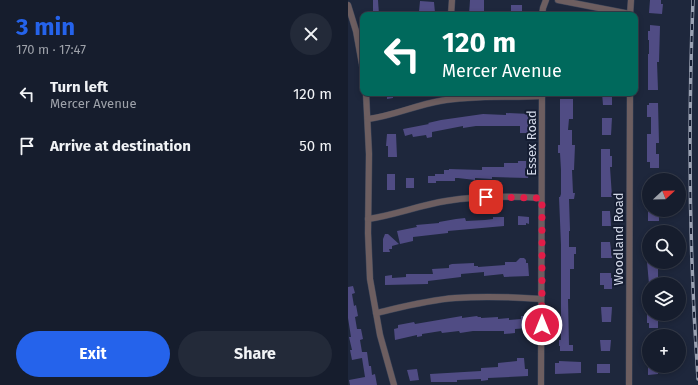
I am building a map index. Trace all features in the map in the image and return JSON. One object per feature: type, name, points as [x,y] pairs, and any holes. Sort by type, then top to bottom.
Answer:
[{"type":"street","points":[[451,12],[452,0]]},
{"type":"street","points":[[542,12],[542,8],[546,0]]},
{"type":"street","points":[[558,0],[616,12]]},
{"type":"street","points":[[630,12],[631,0]]},
{"type":"street","points":[[348,5],[356,32],[360,54]]},
{"type":"street","points":[[366,96],[369,154],[368,219],[370,279],[380,335],[394,385]]},
{"type":"street","points":[[368,119],[379,118],[456,96],[487,96]]},
{"type":"street","name":"Essex Road","points":[[541,385],[542,96]]},
{"type":"street","name":"Woodland Road","points":[[629,385],[630,96]]},
{"type":"street","points":[[368,219],[389,216],[428,204],[462,199],[503,196],[542,198]]},
{"type":"street","points":[[376,312],[454,298],[500,296],[542,298]]},
{"type":"building","points":[[373,0],[378,0],[379,12],[373,12]]},
{"type":"building","points":[[470,0],[484,0],[484,12],[469,12]]},
{"type":"building","points":[[650,0],[661,0],[661,4],[663,4],[662,14],[649,13]]},
{"type":"building","points":[[420,1],[434,2],[435,12],[419,12]]},
{"type":"building","points":[[511,5],[522,5],[522,12],[511,12]]},
{"type":"building","points":[[650,25],[660,26],[659,62],[657,62],[658,90],[648,90],[648,31],[650,31]]},
{"type":"building","points":[[387,96],[393,96],[393,98],[387,99]]},
{"type":"building","points":[[602,96],[612,96],[612,105],[603,105]]},
{"type":"building","points":[[560,99],[573,99],[573,119],[569,119],[568,130],[572,130],[572,145],[575,145],[574,170],[572,170],[573,193],[575,193],[574,199],[569,199],[569,247],[576,247],[576,254],[574,254],[574,269],[570,269],[570,299],[568,299],[569,345],[573,345],[573,351],[560,351],[559,346],[559,340],[561,340],[561,245],[559,197],[561,194],[561,170],[560,153],[558,153],[558,145],[560,145]]},
{"type":"building","points":[[649,103],[658,103],[659,143],[656,143],[656,154],[659,154],[659,168],[650,168],[650,162],[647,162],[647,134],[651,134],[651,117],[647,117],[647,105],[649,105]]},
{"type":"building","points":[[506,113],[530,114],[528,133],[520,133],[520,126],[476,126],[463,128],[463,126],[432,132],[432,137],[427,138],[426,135],[413,137],[412,134],[405,136],[403,129],[441,120],[483,114],[506,115]]},
{"type":"building","points":[[602,118],[612,118],[611,135],[602,135]]},
{"type":"building","points":[[387,134],[396,134],[397,157],[388,157],[388,146],[386,146]]},
{"type":"building","points":[[601,149],[610,149],[610,156],[612,156],[612,167],[610,167],[612,197],[601,197]]},
{"type":"building","points":[[518,161],[526,161],[526,170],[529,170],[528,178],[492,177],[492,179],[475,178],[475,180],[455,178],[455,181],[436,181],[436,183],[428,183],[428,176],[444,174],[444,170],[482,170],[482,167],[504,167],[504,163],[518,163]]},
{"type":"building","points":[[387,174],[395,174],[395,190],[387,190]]},
{"type":"building","points":[[406,178],[414,178],[414,188],[406,188]]},
{"type":"building","points":[[602,211],[610,211],[611,226],[602,226]]},
{"type":"building","points":[[518,216],[529,217],[529,224],[526,223],[526,225],[518,225]]},
{"type":"building","points":[[493,217],[504,217],[504,226],[448,231],[448,233],[413,237],[413,241],[400,244],[397,231],[417,227],[416,225],[439,223],[456,219],[465,218],[466,221],[485,220],[493,219]]},
{"type":"building","points":[[648,217],[659,217],[659,221],[648,221]]},
{"type":"building","points":[[385,234],[388,234],[399,244],[392,246],[392,249],[389,249],[390,252],[383,252],[383,239]]},
{"type":"building","points":[[601,242],[610,242],[612,258],[601,258]]},
{"type":"building","points":[[520,258],[524,258],[526,263],[528,263],[529,276],[504,277],[503,274],[484,276],[484,272],[461,274],[461,277],[428,281],[428,284],[385,285],[385,276],[392,275],[392,278],[406,277],[406,274],[433,274],[432,269],[449,268],[449,265],[452,264],[474,263],[474,266],[478,267],[505,265],[505,262],[516,262]]},
{"type":"building","points":[[648,269],[658,269],[658,277],[648,277]]},
{"type":"building","points":[[600,273],[611,273],[612,289],[604,289],[604,285],[600,285]]},
{"type":"building","points":[[353,286],[355,293],[352,294],[354,306],[356,305],[358,316],[355,317],[357,329],[361,329],[363,339],[360,340],[362,352],[367,352],[369,366],[371,366],[372,375],[375,374],[377,385],[350,385],[349,380],[365,377],[362,358],[352,360],[350,350],[352,350],[349,337],[351,337],[348,318],[348,287]]},
{"type":"building","points":[[601,307],[612,307],[611,322],[602,322]]},
{"type":"building","points":[[462,316],[462,318],[477,316],[481,318],[498,317],[498,319],[509,318],[509,320],[521,319],[521,316],[527,316],[527,318],[531,318],[534,331],[528,331],[528,328],[515,329],[515,333],[504,334],[504,331],[473,331],[460,333],[459,331],[442,333],[441,331],[422,334],[422,336],[417,337],[417,335],[395,340],[394,329],[398,328],[398,325],[414,322],[415,324]]},
{"type":"building","points":[[647,321],[658,321],[658,328],[649,328],[649,323],[647,323]]},
{"type":"building","points":[[600,340],[611,340],[610,351],[601,351]]},
{"type":"building","points":[[517,358],[524,358],[525,369],[528,369],[528,376],[488,378],[488,380],[481,381],[481,379],[457,380],[457,382],[431,382],[430,374],[481,371],[481,368],[498,367],[498,363],[517,361]]},
{"type":"building","points":[[559,361],[581,362],[581,373],[555,374],[555,363],[559,363]]},
{"type":"building","points":[[597,364],[610,364],[610,373],[597,373]]},
{"type":"building","points":[[417,369],[419,380],[410,381],[407,370]]},
{"type":"building","points":[[648,373],[658,373],[658,374],[648,375]]},
{"type":"railway","points":[[693,0],[690,95],[690,189],[698,379]]},
{"type":"route","points":[[486,197],[503,196],[542,198],[542,325]]}]
